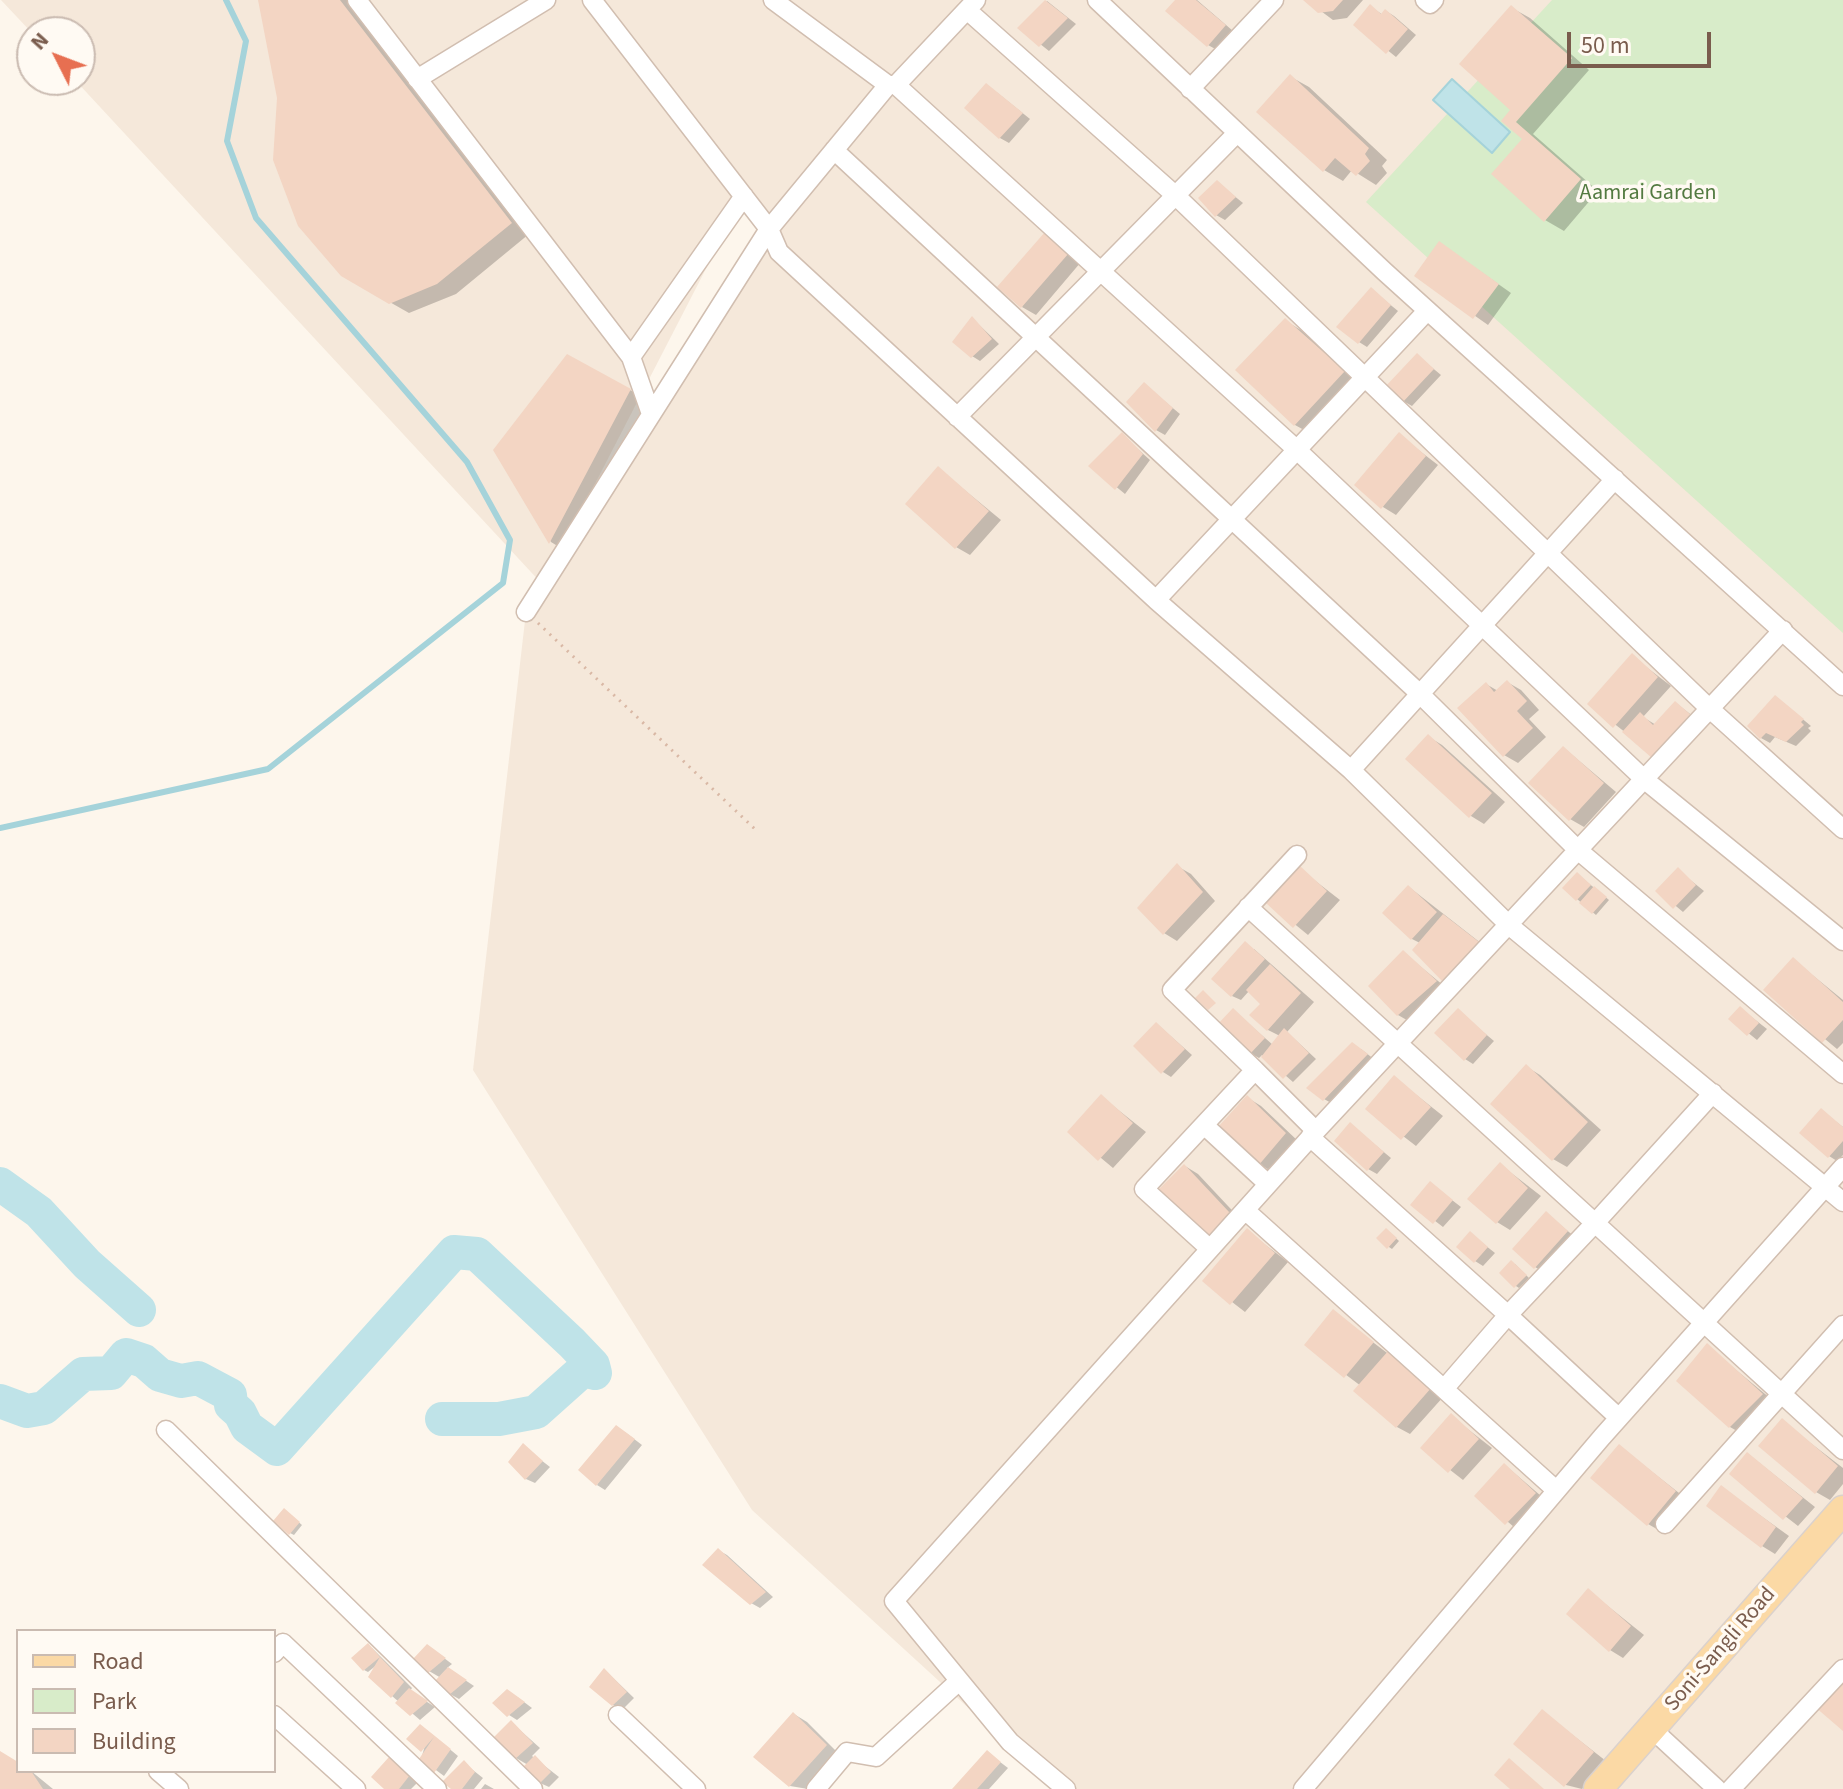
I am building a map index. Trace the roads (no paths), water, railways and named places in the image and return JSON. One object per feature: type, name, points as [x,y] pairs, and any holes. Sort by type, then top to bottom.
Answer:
[{"type":"main road","name":"Soni-Sangli Road","points":[[1598,1789],[1843,1510]]},
{"type":"street","points":[[357,0],[631,357],[651,414]]},
{"type":"street","points":[[417,79],[546,0]]},
{"type":"street","points":[[592,0],[769,229],[779,252],[1156,600],[1351,770],[1510,926],[1843,1202]]},
{"type":"street","points":[[773,0],[892,85],[1101,270],[1296,449],[1645,780],[1843,941]]},
{"type":"street","points":[[1097,0],[1427,311],[1843,686]]},
{"type":"street","points":[[1190,89],[1274,0]]},
{"type":"street","points":[[1425,0],[1430,4],[1434,0]]},
{"type":"street","points":[[526,612],[769,229],[892,85],[971,5],[1175,195],[1548,556],[1843,829]]},
{"type":"street","points":[[957,417],[1237,133]]},
{"type":"street","points":[[834,150],[1419,693],[1579,851],[1843,1074]]},
{"type":"street","points":[[631,357],[744,196]]},
{"type":"street","points":[[1156,600],[1427,311]]},
{"type":"street","points":[[1351,770],[1615,479]]},
{"type":"street","points":[[1066,1789],[1010,1742],[894,1601],[1313,1134],[1783,630]]},
{"type":"street","points":[[1297,855],[1172,990],[1255,1070],[1313,1134],[1619,1418]]},
{"type":"street","points":[[1248,907],[1843,1450]]},
{"type":"street","points":[[1210,1249],[1144,1189],[1255,1070]]},
{"type":"street","points":[[1444,1389],[1508,1315],[1713,1093]]},
{"type":"street","points":[[1204,1125],[1268,1184]]},
{"type":"street","points":[[1303,1789],[1556,1490],[1843,1167]]},
{"type":"street","points":[[1245,1210],[1556,1490]]},
{"type":"street","points":[[1665,1524],[1843,1325]]},
{"type":"street","points":[[166,1430],[533,1789]]},
{"type":"street","points":[[276,1651],[283,1643],[437,1789]]},
{"type":"street","points":[[1731,1789],[1843,1669]]},
{"type":"street","points":[[816,1789],[847,1752],[876,1757],[959,1681]]},
{"type":"street","points":[[618,1715],[696,1789]]},
{"type":"street","points":[[276,1717],[356,1789]]},
{"type":"street","points":[[1652,1729],[1717,1789]]},
{"type":"street","points":[[160,1773],[179,1789]]},
{"type":"water","points":[[1452,79],[1510,132],[1492,153],[1433,100]]},
{"type":"waterway","points":[[0,828],[268,769],[503,583],[510,540],[467,462],[256,218],[227,141],[246,41],[226,0]]},
{"type":"waterway","points":[[0,1184],[39,1212],[87,1264],[139,1310]]},
{"type":"waterway","points":[[0,1401],[27,1411],[44,1408],[83,1374],[111,1373],[126,1355],[144,1361],[160,1375],[181,1381],[198,1378],[230,1395],[231,1405],[240,1413],[247,1427],[277,1449],[454,1252],[477,1254],[572,1343],[593,1365],[595,1373],[583,1370],[536,1412],[499,1419],[442,1419]]},
{"type":"park label","name":"Aamrai Garden","points":[[1648,194]]}]
